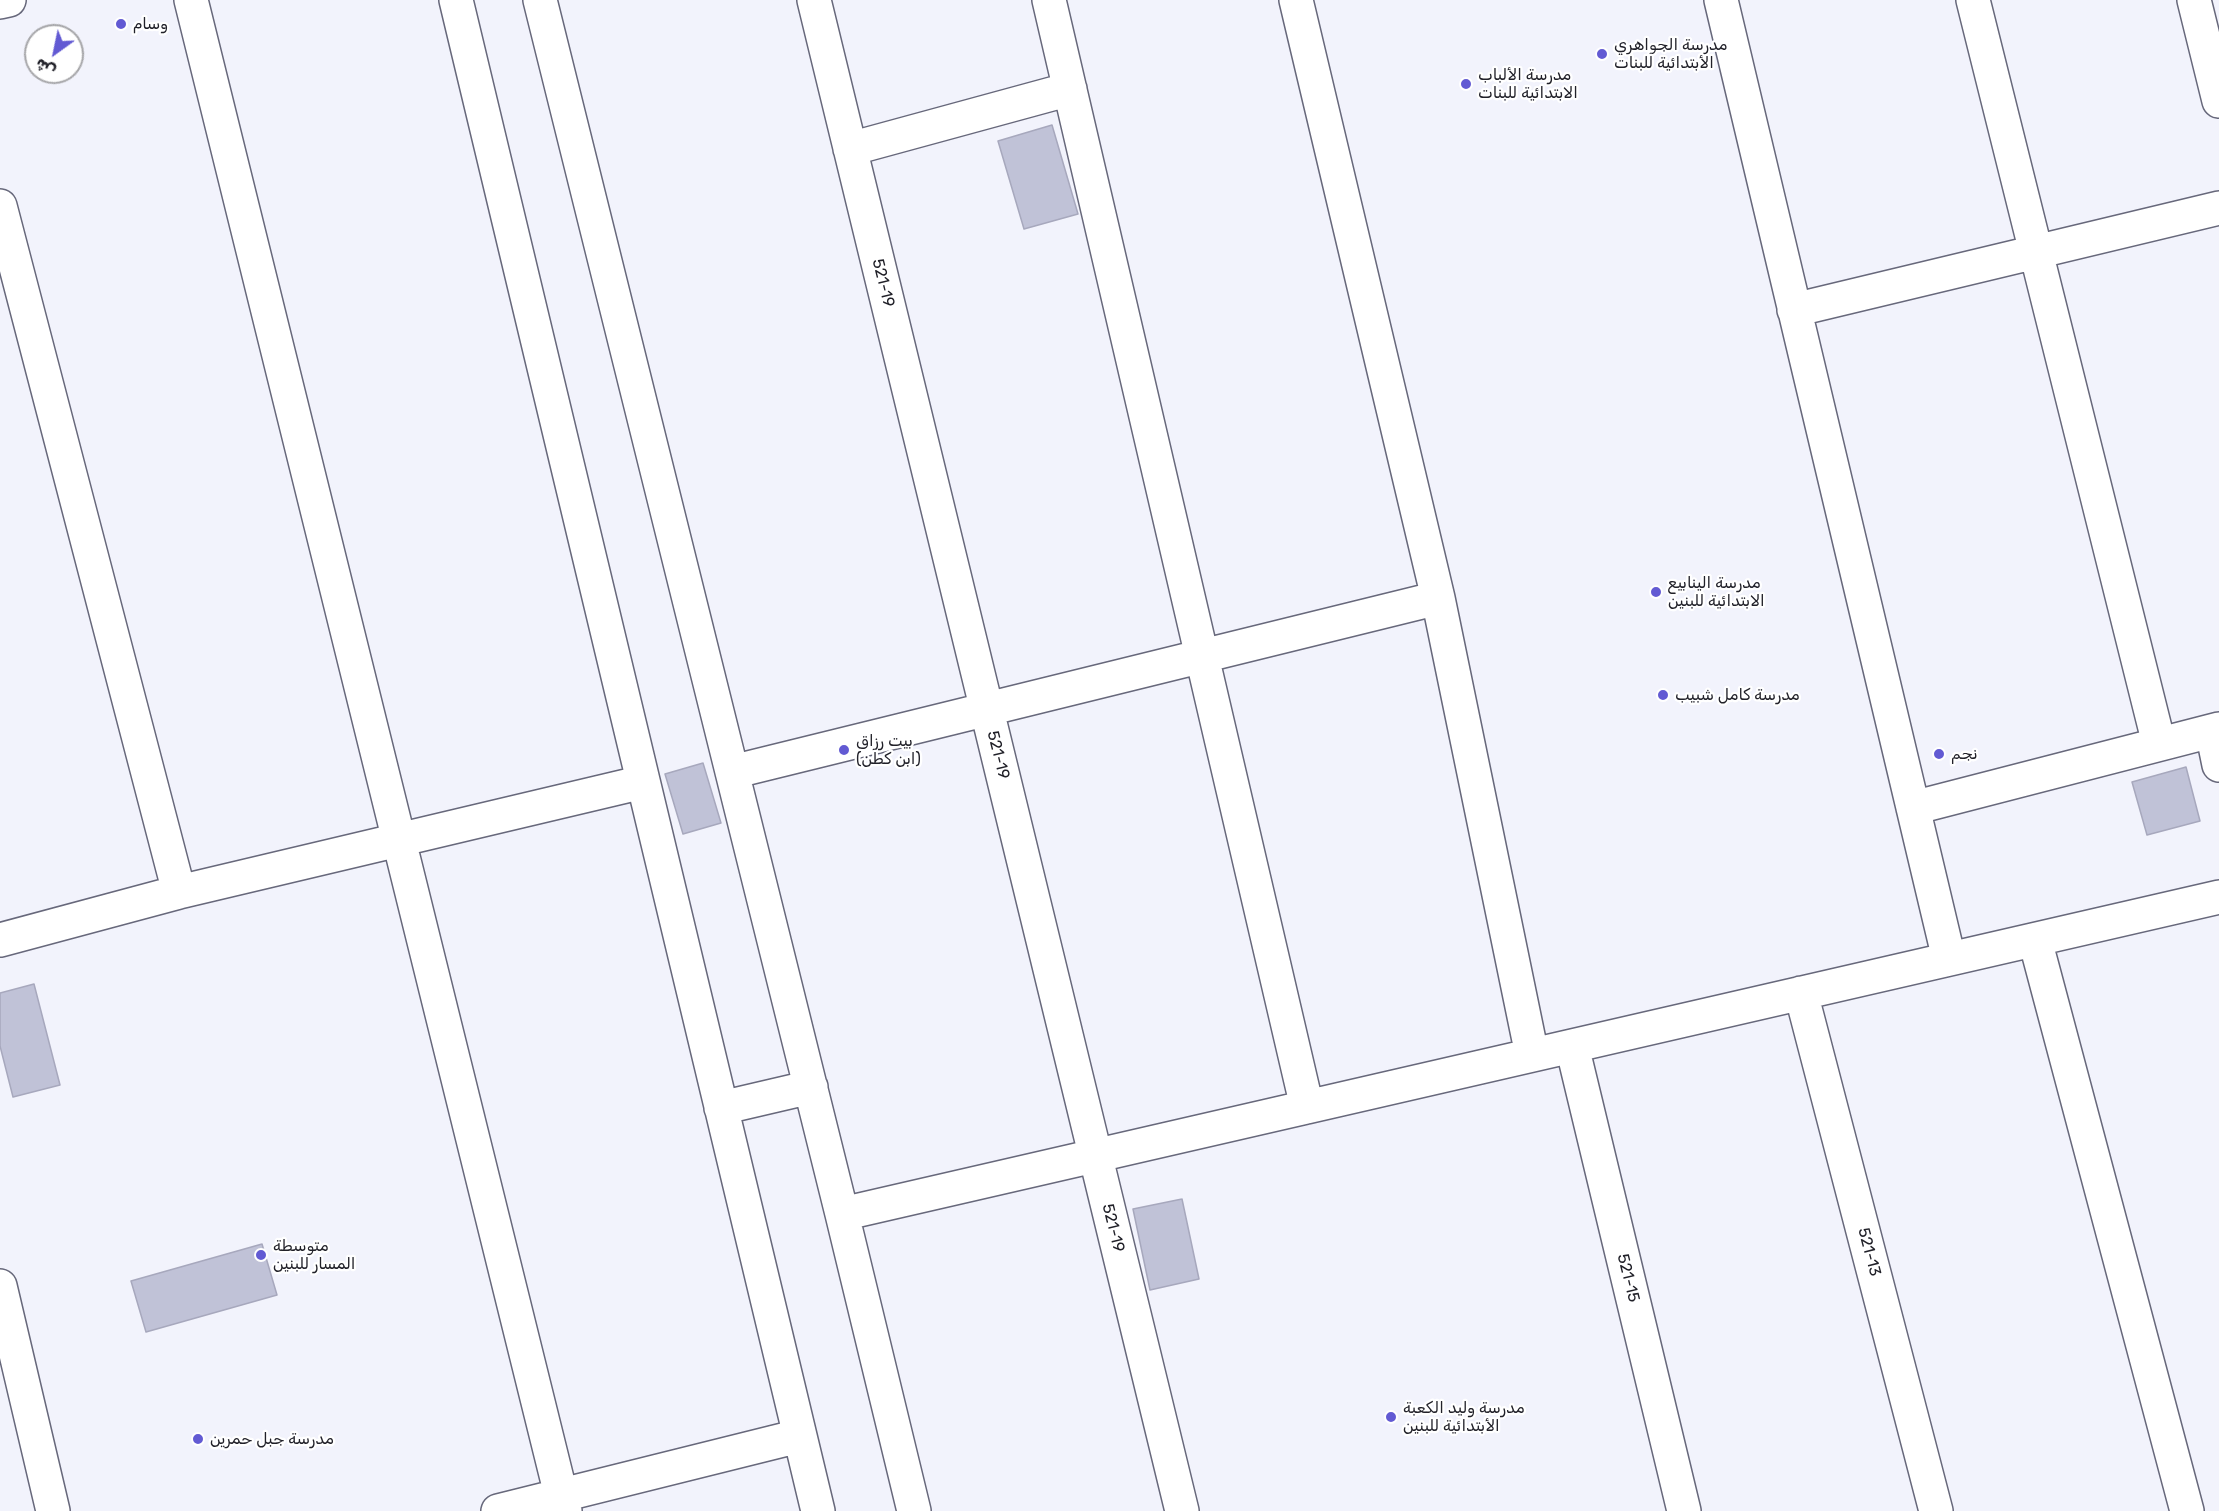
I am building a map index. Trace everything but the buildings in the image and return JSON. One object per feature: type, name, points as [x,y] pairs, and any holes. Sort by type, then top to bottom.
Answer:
[{"type":"street","points":[[0,2],[9,0]]},
{"type":"street","points":[[191,0],[563,1503]]},
{"type":"street","points":[[456,0],[818,1511]]},
{"type":"street","points":[[540,0],[811,1087],[914,1511]]},
{"type":"street","name":"521-19","points":[[814,0],[1182,1511]]},
{"type":"street","points":[[1049,0],[1307,1107]]},
{"type":"street","points":[[1296,0],[1438,598],[1532,1055]]},
{"type":"street","points":[[1721,0],[1949,959]]},
{"type":"street","points":[[1973,0],[2159,744]]},
{"type":"street","points":[[2194,0],[2219,101]]},
{"type":"street","points":[[850,149],[1070,89]]},
{"type":"street","points":[[0,206],[179,892]]},
{"type":"street","points":[[1794,309],[2219,208]]},
{"type":"street","points":[[732,772],[1438,598]]},
{"type":"street","points":[[1913,807],[2215,730],[2219,765]]},
{"type":"street","points":[[0,940],[179,892],[643,782]]},
{"type":"street","points":[[842,1214],[2219,897]]},
{"type":"street","points":[[2035,940],[2187,1511]]},
{"type":"street","name":"521-13","points":[[1802,993],[1936,1511]]},
{"type":"street","name":"521-15","points":[[1572,1046],[1684,1511]]},
{"type":"street","points":[[721,1108],[811,1087]]},
{"type":"street","points":[[0,1286],[53,1511]]},
{"type":"street","points":[[498,1511],[563,1503],[799,1436]]},
{"type":"place","name":"وسام","points":[[121,24]]},
{"type":"place","name":"مدرسة الجواهري الأبتدائية للبنات","points":[[1602,54]]},
{"type":"place","name":"مدرسة الألباب الابتدائية للبنات","points":[[1466,84]]},
{"type":"place","name":"مدرسة الينابيع الابتدائية للبنين","points":[[1656,592]]},
{"type":"place","name":"مدرسة كامل شبيب","points":[[1663,695]]},
{"type":"place","name":"بيت رزاق (ابن كطن)","points":[[844,750]]},
{"type":"place","name":"نجم","points":[[1939,754]]},
{"type":"place","name":"متوسطة المسار للبنين","points":[[261,1255]]},
{"type":"place","name":"مدرسة وليد الكعبة الأبتدائية للبنين","points":[[1391,1417]]},
{"type":"place","name":"مدرسة جبل حمرين","points":[[198,1439]]}]
